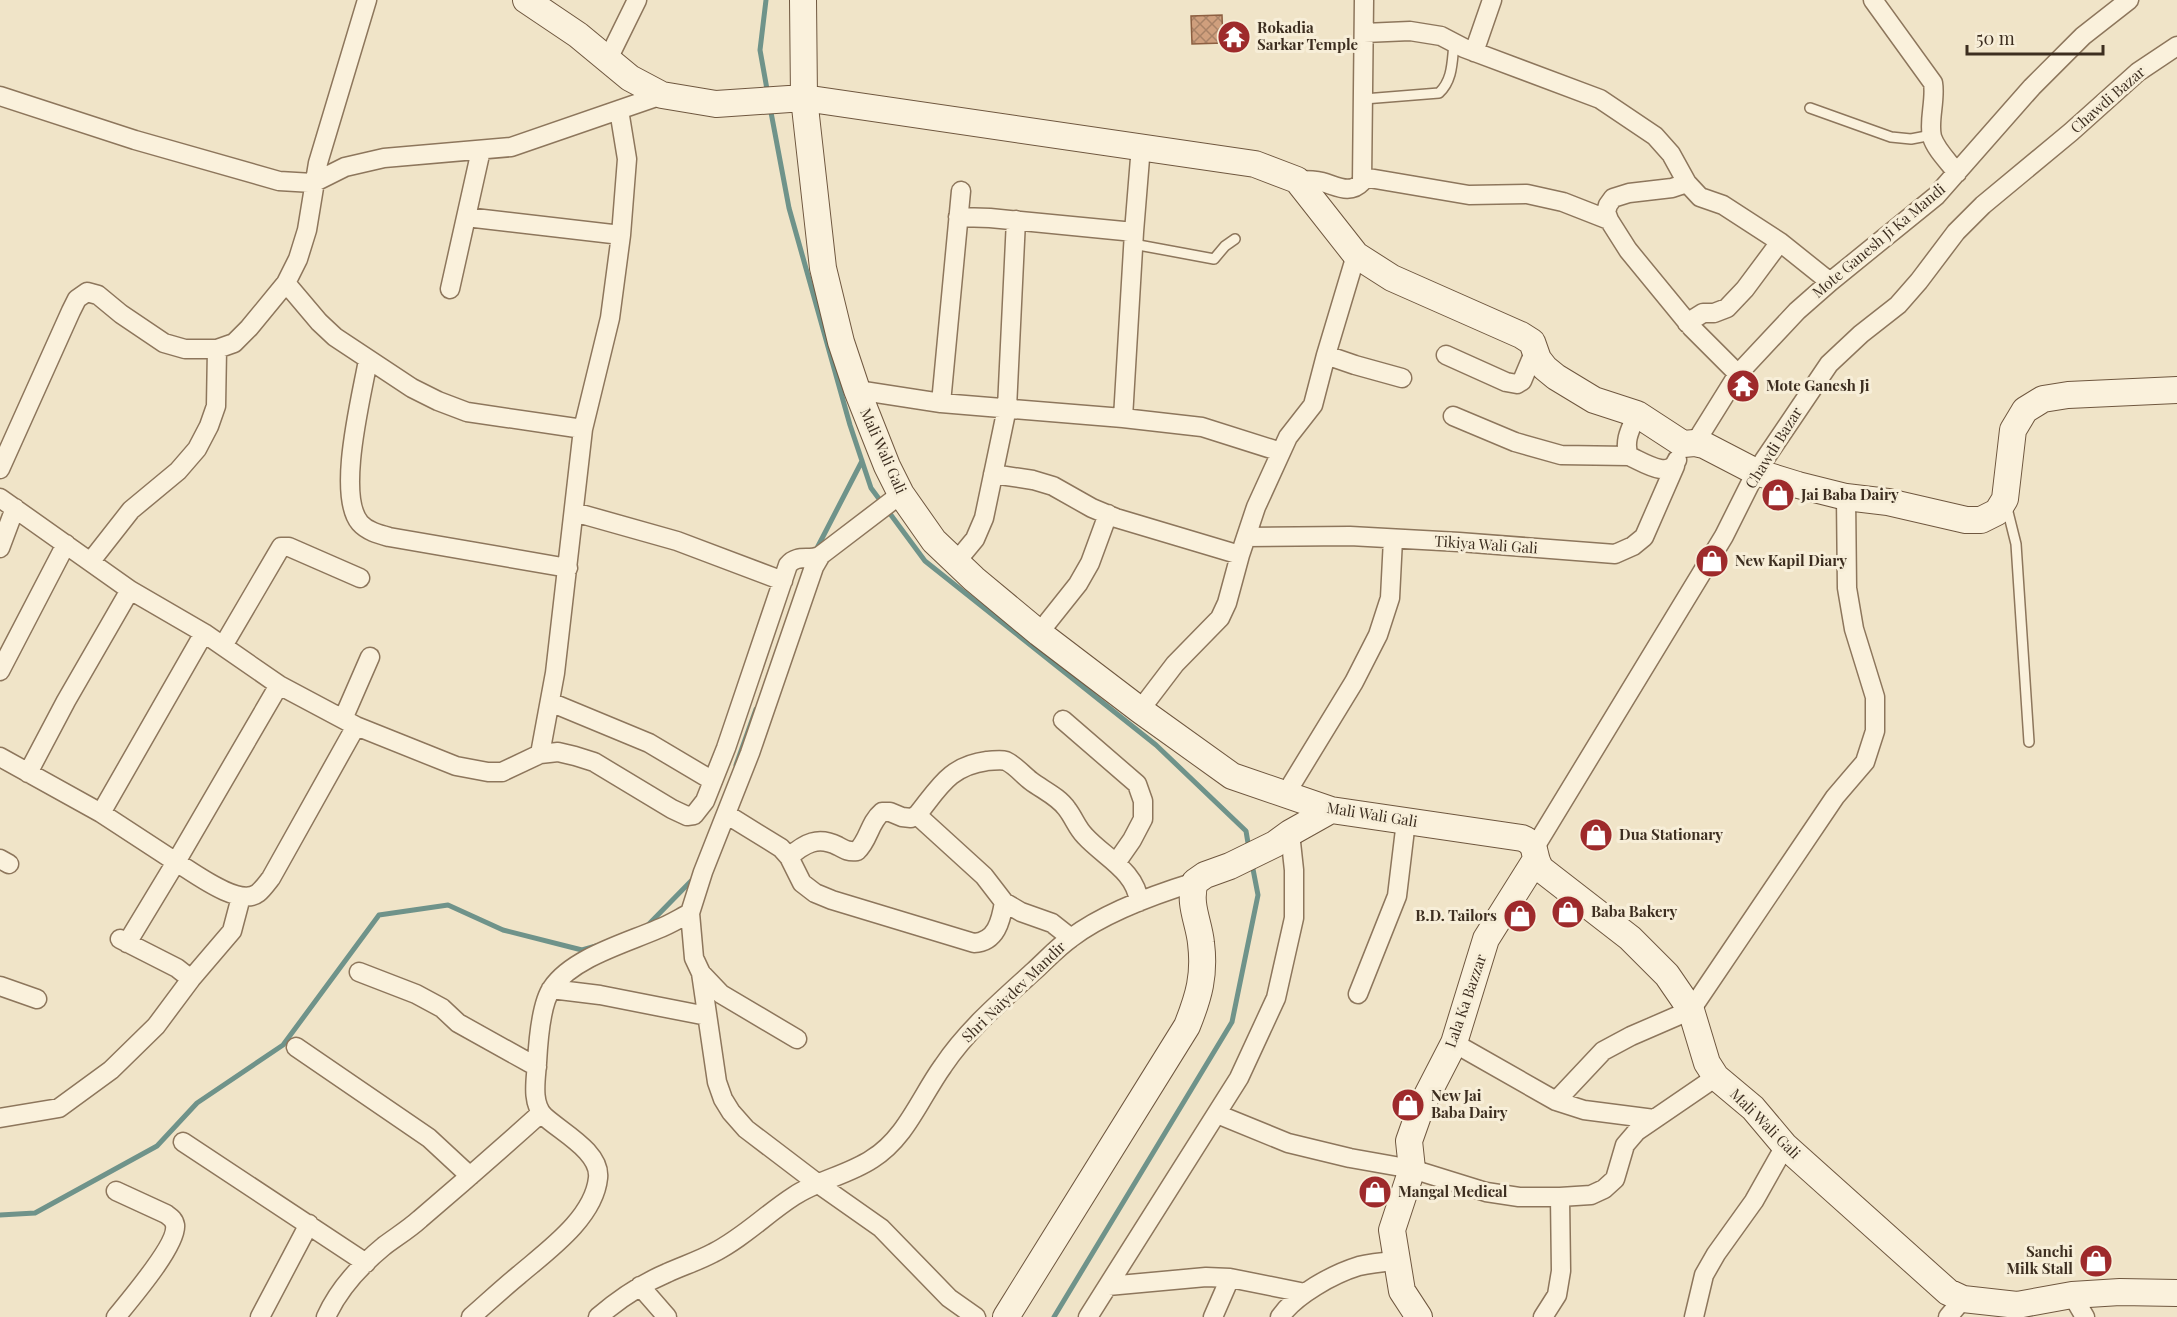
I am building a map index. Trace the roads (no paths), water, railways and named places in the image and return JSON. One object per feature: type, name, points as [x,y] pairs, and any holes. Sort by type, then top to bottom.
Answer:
[{"type":"street","points":[[0,470],[71,311],[78,299],[87,292],[98,295],[121,314],[164,343],[185,349],[217,350],[234,343],[286,283],[298,259],[307,230],[313,183],[329,120],[367,0]]},
{"type":"street","points":[[526,0],[578,35],[630,78],[662,95],[716,104],[804,98],[1255,164],[1297,180],[1319,181],[1346,190],[1356,188],[1362,182],[1363,177],[1364,0]]},
{"type":"street","points":[[608,59],[637,0]]},
{"type":"street","name":"Mali Wali Gali","points":[[803,0],[804,98],[823,268],[842,342],[857,390],[886,466],[894,499],[974,579],[1039,633],[1232,776],[1331,810],[1530,841],[1541,869],[1630,938],[1667,975],[1691,1010],[1707,1063],[1716,1077],[1754,1108],[1785,1146],[1948,1292],[1956,1308],[2016,1311],[2072,1295],[2120,1292],[2177,1293]]},
{"type":"street","points":[[1473,52],[1492,0]]},
{"type":"street","points":[[1873,0],[1933,83],[1932,135],[1936,145],[1957,173]]},
{"type":"street","name":"Mote Ganesh Ji Ka Mandi","points":[[1684,451],[1738,374],[1797,311],[1936,196],[2032,87],[2083,36],[2108,6],[2129,0]]},
{"type":"street","points":[[1364,33],[1410,31],[1441,36],[1473,52],[1600,99],[1655,136],[1671,154],[1687,183],[1700,197],[1723,205],[1780,242],[1830,282]]},
{"type":"street","name":"Chawdi Bazar","points":[[1535,854],[1724,536],[1756,472],[1829,364],[1861,334],[1898,305],[1963,225],[1983,205],[2071,132],[2138,72],[2177,46]]},
{"type":"street","points":[[0,96],[135,140],[279,181],[313,183],[345,167],[384,158],[511,147],[662,95]]},
{"type":"street","points":[[540,754],[550,702],[583,429],[608,329],[621,235],[627,159],[619,110]]},
{"type":"street","points":[[1123,418],[1142,146]]},
{"type":"street","points":[[450,289],[482,150]]},
{"type":"street","points":[[1363,177],[1469,195],[1527,194],[1563,202],[1609,220]]},
{"type":"street","points":[[1297,180],[1356,255],[1392,278],[1521,335],[1532,342],[1545,368],[1556,377],[1594,400],[1637,414],[1684,451]]},
{"type":"street","points":[[1687,183],[1672,188],[1629,193],[1613,198],[1606,212],[1628,250],[1688,323],[1738,374]]},
{"type":"street","points":[[941,403],[961,191]]},
{"type":"street","points":[[466,217],[621,235]]},
{"type":"street","points":[[958,217],[1016,220],[1134,238]]},
{"type":"street","points":[[956,562],[975,539],[984,518],[1007,408],[1016,220]]},
{"type":"street","points":[[1688,323],[1703,313],[1714,313],[1726,308],[1745,289],[1780,242]]},
{"type":"street","points":[[1140,710],[1175,664],[1220,618],[1227,603],[1256,507],[1288,437],[1313,405],[1356,255]]},
{"type":"street","points":[[286,283],[335,337],[368,360],[438,401],[467,412],[583,429]]},
{"type":"street","points":[[91,561],[131,510],[178,471],[196,449],[209,426],[216,406],[217,350]]},
{"type":"street","points":[[1446,355],[1517,384],[1522,381],[1535,350]]},
{"type":"street","points":[[1326,355],[1402,378]]},
{"type":"street","points":[[368,360],[351,458],[350,492],[352,506],[359,522],[370,531],[389,537],[567,568]]},
{"type":"street","points":[[857,390],[941,403],[1202,427],[1281,452]]},
{"type":"street","points":[[1453,416],[1515,442],[1561,455],[1629,456],[1662,470],[1668,470],[1684,451],[1704,445],[1756,472],[1798,485],[1846,497],[1888,502],[1949,518],[1981,520],[1997,512],[2005,499],[2013,430],[2025,410],[2043,399],[2068,395],[2177,390]]},
{"type":"street","points":[[1629,456],[1626,441],[1637,414]]},
{"type":"street","name":"Tikiya Wali Gali","points":[[1246,537],[1350,536],[1615,554],[1633,546],[1644,537],[1684,451]]},
{"type":"street","points":[[993,474],[1033,480],[1053,486],[1092,508],[1108,514],[1240,555]]},
{"type":"street","points":[[1556,1101],[1604,1051],[1631,1036],[1691,1010],[1835,797],[1865,762],[1875,731],[1875,697],[1854,629],[1847,588],[1846,497]]},
{"type":"street","points":[[0,548],[7,503],[130,590],[204,633],[279,685],[350,722],[456,766],[488,772],[502,772],[540,754],[558,752],[594,762],[687,816],[694,815],[700,808],[713,781],[788,565],[793,560],[812,557],[894,499]]},
{"type":"street","points":[[574,512],[677,541],[783,581]]},
{"type":"street","points":[[1039,633],[1078,584],[1090,563],[1108,514]]},
{"type":"street","points":[[1286,795],[1354,682],[1378,635],[1390,598],[1393,539]]},
{"type":"street","points":[[0,671],[66,544]]},
{"type":"street","points":[[223,646],[280,547],[289,546],[360,578]]},
{"type":"street","points":[[812,557],[814,567],[750,753],[703,872],[690,913],[694,958],[701,973],[717,1082],[731,1112],[747,1129],[816,1183],[881,1228],[949,1298],[976,1317]]},
{"type":"street","points":[[28,773],[66,701],[130,590]]},
{"type":"street","points":[[101,813],[204,633]]},
{"type":"street","points":[[0,757],[101,813],[176,862],[231,894],[251,897],[258,893],[271,878],[350,722],[370,657]]},
{"type":"street","points":[[191,979],[177,968],[123,941],[176,862],[279,685]]},
{"type":"street","points":[[550,702],[649,743],[713,781]]},
{"type":"street","points":[[1063,720],[1137,784],[1143,801],[1143,819],[1116,863]]},
{"type":"street","points":[[726,748],[750,753]]},
{"type":"street","points":[[789,857],[800,848],[819,840],[850,852],[857,851],[862,846],[876,817],[882,812],[891,812],[911,818],[917,815],[944,780],[954,771],[965,765],[1005,761],[1067,809],[1084,835],[1116,863],[1136,886],[1139,902]]},
{"type":"street","points":[[1006,1317],[1187,1026],[1199,996],[1203,969],[1201,940],[1192,902],[1195,882],[1205,875],[1230,866],[1331,810]]},
{"type":"street","points":[[726,814],[781,848],[789,857],[802,883],[815,893],[854,907],[974,943],[983,943],[996,930],[1002,917],[1004,902]]},
{"type":"street","points":[[917,815],[984,876],[1004,902],[1021,912],[1052,923],[1071,938]]},
{"type":"street","points":[[1358,994],[1397,896],[1406,820]]},
{"type":"street","points":[[1088,1317],[1239,1078],[1276,998],[1294,918],[1294,870],[1282,838]]},
{"type":"street","name":"Lala Ka Bazzar","points":[[1419,1317],[1402,1291],[1392,1230],[1412,1169],[1409,1141],[1421,1107],[1454,1043],[1486,939],[1535,854]]},
{"type":"street","name":"Shri Naiydev Mandir","points":[[598,1317],[640,1286],[711,1254],[737,1239],[793,1196],[816,1183],[871,1160],[887,1148],[902,1131],[944,1064],[976,1026],[1071,938],[1139,902],[1195,882]]},
{"type":"street","points":[[0,1118],[59,1108],[111,1070],[156,1026],[191,979],[232,931],[241,897]]},
{"type":"street","points":[[471,1317],[565,1236],[581,1216],[594,1194],[598,1177],[593,1158],[589,1152],[542,1113],[536,1100],[542,1016],[551,989],[567,972],[586,961],[662,928],[690,913]]},
{"type":"street","points":[[359,972],[442,1008],[459,1023],[537,1067]]},
{"type":"street","points":[[701,973],[721,994],[796,1039]]},
{"type":"street","points":[[0,986],[37,999]]},
{"type":"street","points":[[551,989],[600,995],[707,1016]]},
{"type":"street","points":[[1454,1043],[1556,1101],[1584,1110],[1654,1119]]},
{"type":"street","points":[[296,1047],[429,1138],[470,1176]]},
{"type":"street","points":[[1217,1114],[1288,1143],[1350,1158],[1412,1169],[1486,1192],[1520,1197],[1591,1195],[1604,1189],[1615,1179],[1625,1145],[1637,1131],[1716,1077]]},
{"type":"street","points":[[326,1317],[348,1282],[366,1263],[408,1230],[542,1113]]},
{"type":"street","points":[[183,1142],[366,1263]]},
{"type":"street","points":[[1694,1317],[1704,1275],[1716,1254],[1754,1201],[1785,1146]]},
{"type":"street","points":[[116,1191],[166,1214],[173,1219],[176,1226],[161,1258],[116,1317]]},
{"type":"street","points":[[1543,1317],[1557,1295],[1561,1270],[1560,1197]]},
{"type":"street","points":[[260,1317],[309,1224]]},
{"type":"street","points":[[1280,1317],[1291,1303],[1305,1293],[1345,1271],[1361,1265],[1396,1261]]},
{"type":"street","points":[[1108,1286],[1206,1277],[1230,1278],[1305,1293]]},
{"type":"street","points":[[1213,1317],[1230,1278]]},
{"type":"street","points":[[640,1286],[668,1317]]},
{"type":"street","points":[[2072,1295],[2085,1317]]},
{"type":"lane","points":[[1364,99],[1439,93],[1450,75],[1454,44]]},
{"type":"lane","points":[[1810,108],[1891,137],[1911,140],[1932,135]]},
{"type":"lane","points":[[1134,238],[1214,259],[1224,246],[1235,239]]},
{"type":"lane","points":[[2005,499],[2016,544],[2029,742]]},
{"type":"waterway","points":[[766,0],[760,50],[768,95]]},
{"type":"waterway","points":[[770,107],[789,208],[850,425],[871,488],[925,561],[1156,745],[1246,831],[1249,849]]},
{"type":"waterway","points":[[815,552],[862,461]]},
{"type":"waterway","points":[[736,765],[756,709]]},
{"type":"waterway","points":[[1054,1317],[1232,1022],[1258,895],[1252,864]]},
{"type":"waterway","points":[[648,925],[694,878]]},
{"type":"waterway","points":[[0,1215],[35,1213],[157,1146],[197,1103],[283,1045],[379,915],[448,905],[503,930],[582,950],[596,946]]},
{"type":"place","name":"Rokadia Sarkar Temple","points":[[1234,37]]},
{"type":"place","name":"Mote Ganesh Ji","points":[[1743,386]]},
{"type":"place","name":"Jai Baba Dairy","points":[[1778,495]]},
{"type":"place","name":"New Kapil Diary","points":[[1712,561]]},
{"type":"place","name":"Dua Stationary","points":[[1596,835]]},
{"type":"place","name":"Baba Bakery","points":[[1568,912]]},
{"type":"place","name":"B.D. Tailors","points":[[1520,916]]},
{"type":"place","name":"New Jai Baba Dairy","points":[[1408,1105]]},
{"type":"place","name":"Mangal Medical","points":[[1375,1192]]},
{"type":"place","name":"Sanchi Milk Stall","points":[[2096,1261]]}]
